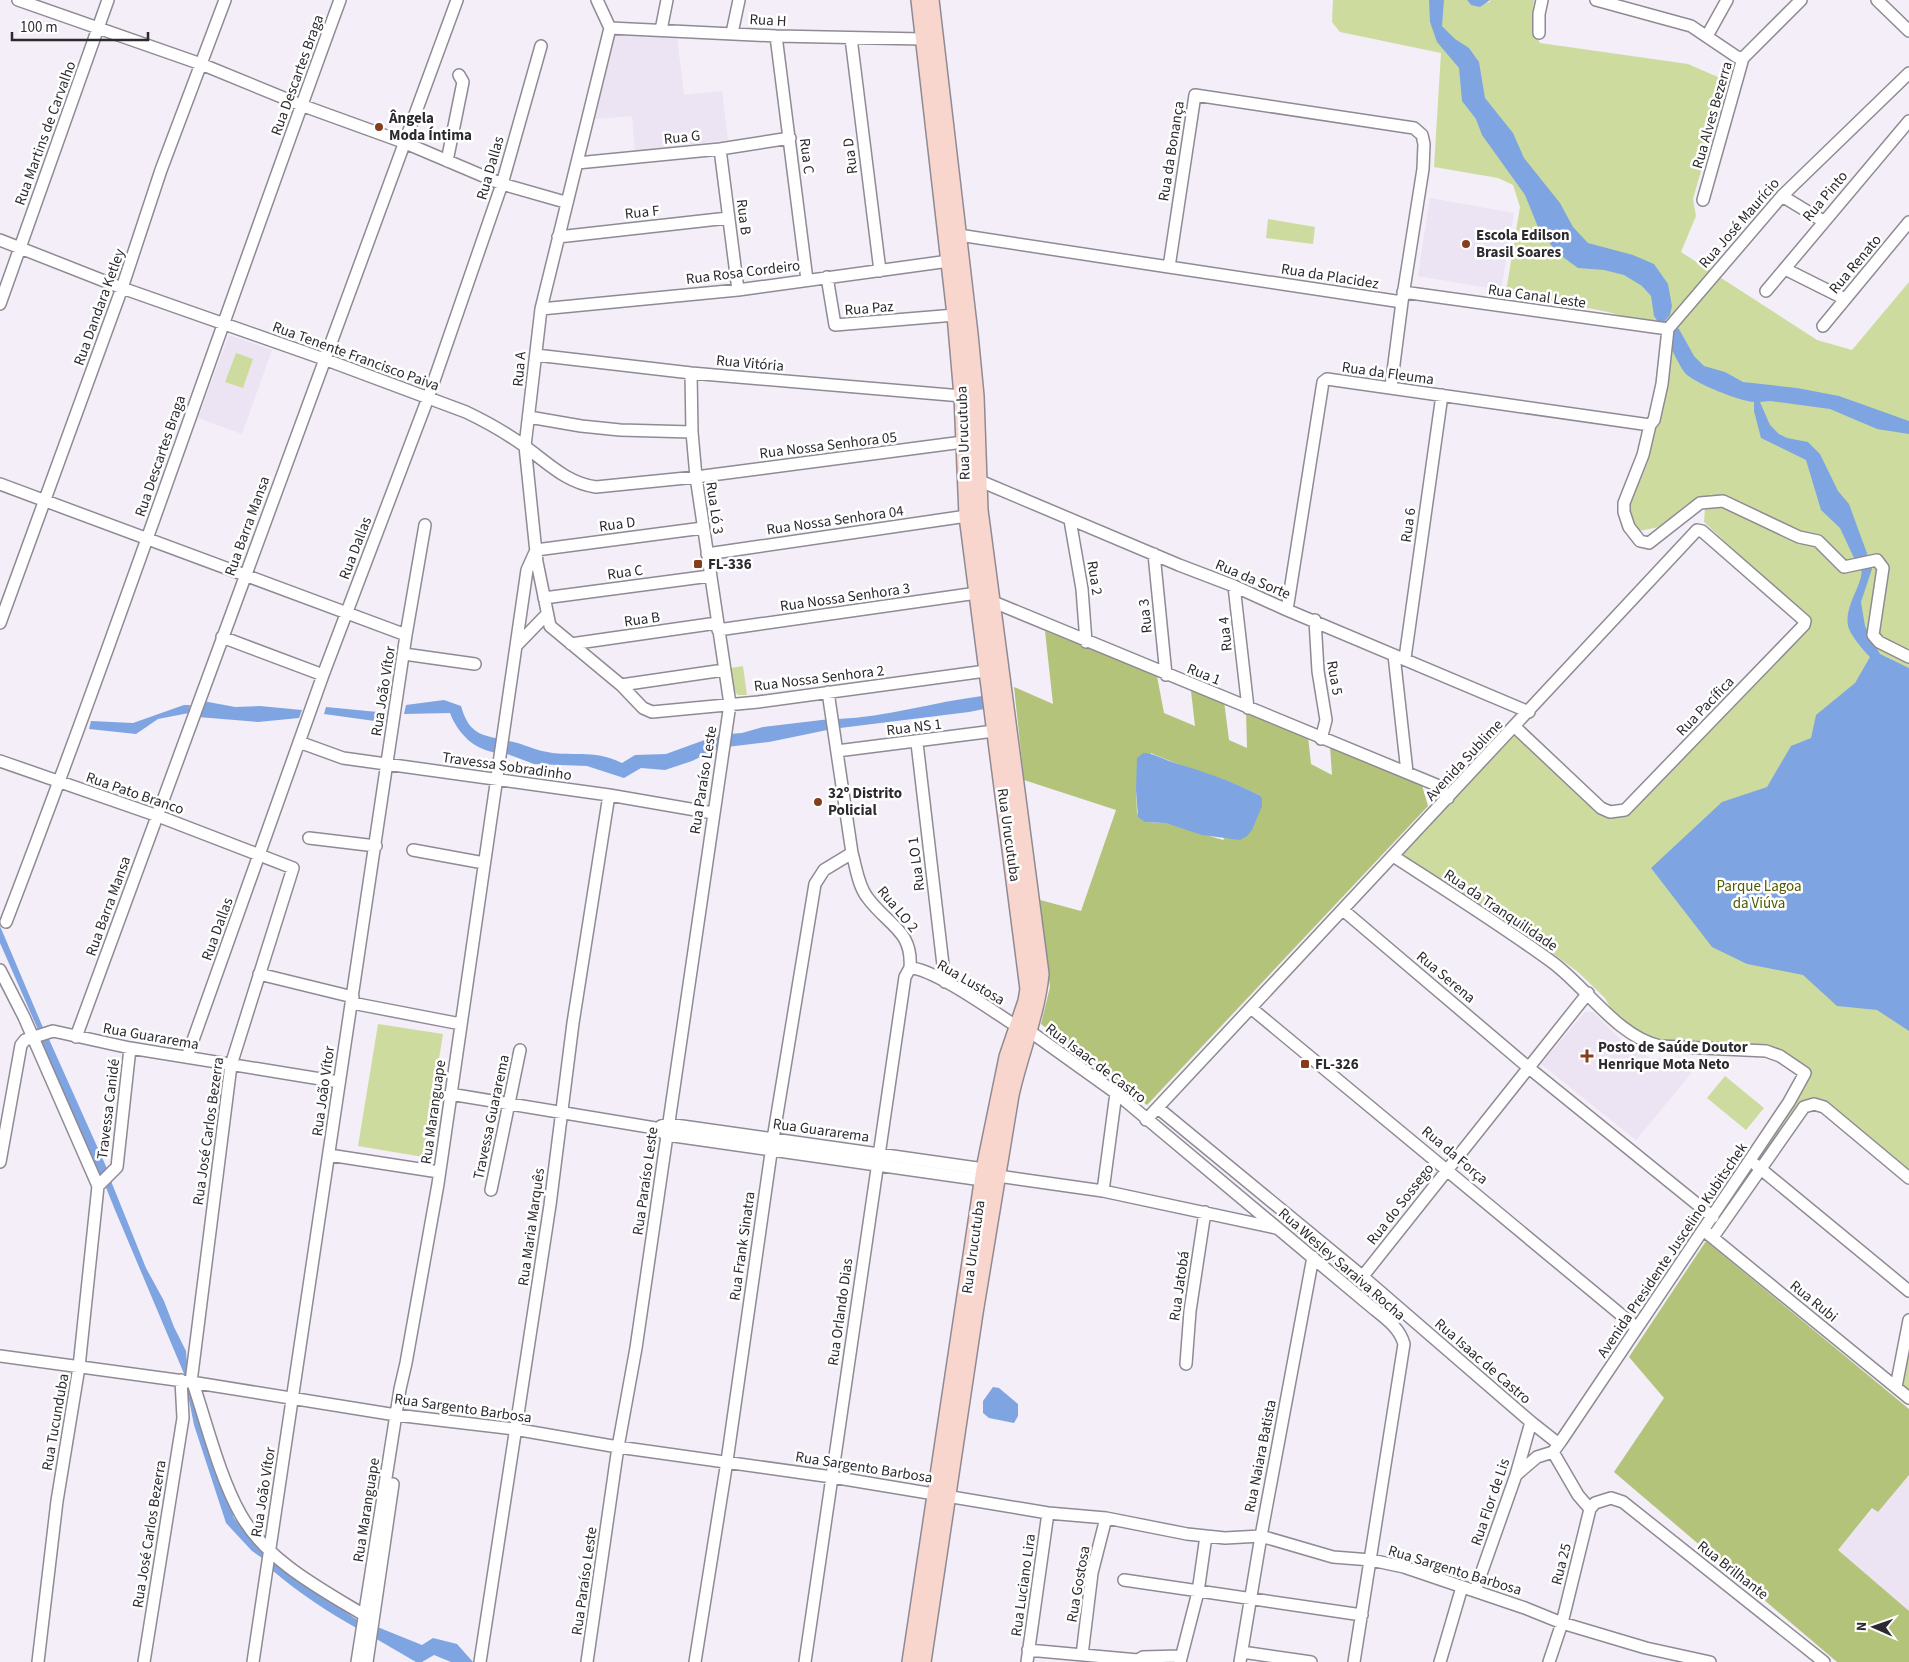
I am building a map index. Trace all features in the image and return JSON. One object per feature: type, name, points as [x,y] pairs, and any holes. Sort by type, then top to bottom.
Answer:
[{"type":"street","points":[[18,0],[201,64],[301,105],[403,142],[502,184],[565,202]]},
{"type":"street","name":"Rua Martins de Carvalho","points":[[0,304],[108,0]]},
{"type":"street","name":"Rua Dandara Ketley","points":[[0,623],[122,288],[161,170],[225,0]]},
{"type":"street","name":"Rua Descartes Braga","points":[[6,922],[59,782],[147,539],[222,323],[340,0]]},
{"type":"street","name":"Rua Barra Mansa","points":[[76,1037],[403,142],[457,0]]},
{"type":"street","points":[[597,0],[610,28]]},
{"type":"street","points":[[661,30],[667,0]]},
{"type":"street","points":[[732,33],[739,0]]},
{"type":"street","name":"Rua Urucutuba","points":[[919,0],[923,39],[935,91]]},
{"type":"street","name":"Rua Urucutuba","points":[[910,1662],[975,1313],[988,1175],[1013,1086],[1022,1028],[1038,1000],[1041,974],[1028,926],[993,670],[977,593],[966,516],[972,478],[976,396],[935,91],[931,0]]},
{"type":"street","points":[[1539,33],[1539,14],[1542,0]]},
{"type":"street","points":[[1596,0],[1680,21],[1707,36],[1737,57],[1743,58]]},
{"type":"street","points":[[1707,36],[1727,0]]},
{"type":"street","name":"Rua Alves Bezerra","points":[[1703,200],[1743,58],[1800,0]]},
{"type":"street","points":[[1877,0],[1909,31]]},
{"type":"street","name":"Rua H","points":[[610,28],[776,36],[923,39]]},
{"type":"street","name":"Rua A","points":[[610,28],[577,163],[565,202],[541,309],[525,446],[536,550],[546,614],[550,626],[621,685],[643,708]]},
{"type":"street","name":"Rua C","points":[[776,36],[807,280]]},
{"type":"street","name":"Rua D","points":[[851,38],[880,271]]},
{"type":"street","name":"Rua Dallas","points":[[187,1057],[323,676],[428,398],[502,184],[541,46]]},
{"type":"street","name":"Rua José Maurício","points":[[1668,329],[1782,196],[1909,73]]},
{"type":"street","points":[[447,161],[463,82],[459,75]]},
{"type":"street","points":[[1897,84],[1909,90]]},
{"type":"street","name":"Rua da Bonança","points":[[1169,267],[1195,95],[1418,130],[1424,144],[1422,169],[1403,297]]},
{"type":"street","name":"Rua Pinto","points":[[1766,291],[1909,121]]},
{"type":"street","name":"Rua G","points":[[577,163],[720,149],[790,138]]},
{"type":"street","name":"Rua B","points":[[720,149],[738,290]]},
{"type":"street","points":[[1782,196],[1823,221]]},
{"type":"street","name":"Rua F","points":[[558,237],[728,218]]},
{"type":"street","name":"Rua Renato","points":[[1824,326],[1909,222]]},
{"type":"street","points":[[953,234],[1169,267]]},
{"type":"street","name":"Rua Urucutuba","points":[[953,234],[949,261],[962,396],[963,442],[972,478],[991,601],[994,731],[1025,902]]},
{"type":"street","name":"Rua Tenente Francisco Paiva","points":[[0,240],[122,288],[324,359],[487,422],[525,446],[567,478],[586,486],[596,487],[696,477]]},
{"type":"street","name":"Rua Rosa Cordeiro","points":[[541,309],[738,290],[949,261]]},
{"type":"street","name":"Rua da Placidez","points":[[1169,267],[1403,297]]},
{"type":"street","points":[[1785,269],[1845,299]]},
{"type":"street","name":"Rua Paz","points":[[827,277],[834,325],[955,315]]},
{"type":"street","points":[[1391,387],[1403,297]]},
{"type":"street","name":"Rua Canal Leste","points":[[1403,297],[1668,329]]},
{"type":"street","points":[[1668,329],[1662,384],[1654,420],[1650,425],[1643,456],[1624,503],[1625,518],[1640,540],[1649,543],[1700,503],[1719,501],[1726,502],[1799,536],[1818,541],[1844,566],[1877,560],[1883,568],[1873,635],[1879,642],[1909,657]]},
{"type":"street","name":"Rua Vitória","points":[[536,355],[691,373],[962,396]]},
{"type":"street","name":"Rua Ló 3","points":[[691,373],[692,432],[696,477],[730,704]]},
{"type":"street","name":"Rua da Fleuma","points":[[1287,610],[1320,385],[1327,379],[1650,425]]},
{"type":"street","name":"Rua 6","points":[[1407,772],[1399,656],[1442,395]]},
{"type":"street","points":[[529,417],[580,426],[620,430],[692,432]]},
{"type":"street","name":"Rua Nossa Senhora 05","points":[[696,477],[963,442]]},
{"type":"street","name":"Rua da Sorte","points":[[972,478],[1315,620],[1529,712]]},
{"type":"street","points":[[0,484],[346,615],[406,635]]},
{"type":"street","name":"Rua Nossa Senhora 04","points":[[707,554],[966,516]]},
{"type":"street","name":"Rua 2","points":[[1070,520],[1082,589],[1086,642]]},
{"type":"street","name":"Rua João Vítor","points":[[253,1662],[406,635],[425,525]]},
{"type":"street","name":"Rua D","points":[[536,550],[703,528]]},
{"type":"street","name":"Avenida Sublime","points":[[1158,1108],[1697,530]]},
{"type":"street","name":"Rua Pacífica","points":[[1515,727],[1601,808],[1610,812],[1625,810],[1804,625],[1804,619],[1702,531],[1697,530]]},
{"type":"street","name":"Rua Maranguape","points":[[367,1662],[406,1363],[439,1172],[498,779],[525,579],[536,550]]},
{"type":"street","name":"Rua 3","points":[[1154,554],[1166,675]]},
{"type":"street","name":"Rua C","points":[[544,598],[710,576]]},
{"type":"street","name":"Rua 4","points":[[1234,586],[1248,708]]},
{"type":"street","name":"Rua Nossa Senhora 3","points":[[717,626],[977,593]]},
{"type":"street","name":"Rua 1","points":[[991,601],[1321,739],[1407,772],[1438,786],[1448,798]]},
{"type":"street","points":[[516,645],[546,614]]},
{"type":"street","name":"Rua 5","points":[[1315,620],[1317,662],[1326,720],[1321,739]]},
{"type":"street","name":"Rua B","points":[[571,644],[717,626]]},
{"type":"street","points":[[222,637],[323,676]]},
{"type":"street","points":[[404,654],[475,664]]},
{"type":"street","points":[[621,685],[724,670]]},
{"type":"street","name":"Rua Nossa Senhora 2","points":[[643,708],[657,712],[993,670]]},
{"type":"street","name":"Rua LO 2","points":[[828,692],[852,853],[867,898],[909,945],[910,968]]},
{"type":"street","name":"Rua Paraíso Leste","points":[[587,1662],[618,1447],[636,1348],[730,704]]},
{"type":"street","name":"Rua NS 1","points":[[837,751],[994,731]]},
{"type":"street","name":"Travessa Sobradinho","points":[[299,742],[343,758],[609,795],[713,813]]},
{"type":"street","name":"Rua LO 1","points":[[917,742],[945,982]]},
{"type":"street","name":"Rua Pato Branco","points":[[0,761],[260,854]]},
{"type":"street","name":"Rua Maria Marquês","points":[[480,1662],[514,1429],[550,1205],[580,970],[609,795]]},
{"type":"street","points":[[309,838],[376,846]]},
{"type":"street","points":[[413,850],[484,863]]},
{"type":"street","name":"Rua Frank Sinatra","points":[[695,1662],[727,1461],[772,1144],[815,884],[824,870],[852,853]]},
{"type":"street","name":"Rua José Carlos Bezerra","points":[[144,1662],[189,1382],[230,1064],[293,869],[292,866],[260,854]]},
{"type":"street","name":"Rua da Tranquilidade","points":[[1393,856],[1554,964],[1588,993],[1618,1023],[1648,1044],[1766,1051],[1780,1056],[1805,1073]]},
{"type":"street","name":"Rua Serena","points":[[1343,910],[1529,1068],[1713,1217]]},
{"type":"street","name":"Rua Lustosa","points":[[910,968],[945,982],[1022,1028]]},
{"type":"street","name":"Rua Orlando Dias","points":[[805,1662],[877,1158],[905,977],[910,968]]},
{"type":"street","points":[[0,970],[34,1037],[98,1186]]},
{"type":"street","points":[[259,974],[352,1000],[461,1024]]},
{"type":"street","name":"Rua do Sossego","points":[[1352,1290],[1447,1168],[1588,993]]},
{"type":"street","name":"Rua da Força","points":[[1251,1008],[1447,1168],[1637,1328]]},
{"type":"street","name":"Rua Isaac de Castro","points":[[1022,1028],[1116,1093],[1146,1120]]},
{"type":"street","points":[[0,1162],[21,1045],[25,1040],[49,1032],[76,1037]]},
{"type":"street","name":"Rua Guararema","points":[[76,1037],[130,1048],[339,1082]]},
{"type":"street","name":"Travessa Canidé","points":[[98,1186],[113,1174],[118,1162],[130,1048]]},
{"type":"street","name":"Travessa Guararema","points":[[491,1190],[520,1050]]},
{"type":"street","name":"Avenida Presidente Juscelino Kubitschek","points":[[1556,1447],[1637,1328],[1708,1234],[1713,1217],[1789,1102],[1805,1073]]},
{"type":"street","points":[[1103,1192],[1116,1093]]},
{"type":"street","name":"Rua Guararema","points":[[450,1094],[668,1130],[877,1158],[1103,1192],[1280,1229]]},
{"type":"street","points":[[1708,1234],[1761,1168],[1804,1107],[1814,1104],[1824,1107],[1909,1178]]},
{"type":"street","points":[[1146,1120],[1158,1108]]},
{"type":"street","name":"Rua Isaac de Castro","points":[[1158,1108],[1362,1276],[1555,1441],[1556,1447]]},
{"type":"street","name":"Rua Wesley Saraiva Rocha","points":[[1146,1120],[1280,1229],[1396,1328],[1404,1344],[1354,1662]]},
{"type":"street","points":[[329,1155],[439,1172]]},
{"type":"street","points":[[1750,1161],[1761,1168],[1909,1291]]},
{"type":"street","name":"Rua Tucunduba","points":[[38,1662],[56,1501],[79,1367],[98,1186]]},
{"type":"street","name":"Rua Jatobá","points":[[1186,1364],[1190,1310],[1205,1212]]},
{"type":"street","name":"Rua Rubi","points":[[1708,1234],[1909,1398]]},
{"type":"street","name":"Rua Naiara Batista","points":[[1241,1657],[1261,1536],[1313,1257]]},
{"type":"street","points":[[1896,1387],[1909,1320]]},
{"type":"street","name":"Rua Sargento Barbosa","points":[[0,1356],[292,1397],[399,1415],[514,1429],[618,1447],[832,1477],[1048,1513],[1106,1518],[1206,1536],[1225,1538],[1261,1536],[1334,1557],[1371,1560],[1404,1568],[1475,1590],[1662,1657],[1710,1662]]},
{"type":"street","points":[[189,1382],[242,1517],[269,1549],[305,1578],[364,1615]]},
{"type":"street","name":"Rua Maranguape","points":[[357,1662],[399,1415]]},
{"type":"street","name":"Rua Flor de Lis","points":[[1475,1590],[1516,1475],[1531,1422]]},
{"type":"street","points":[[1516,1475],[1537,1457],[1556,1447],[1578,1495],[1590,1509]]},
{"type":"street","name":"Rua Urucutuba","points":[[923,1662],[942,1495]]},
{"type":"street","name":"Rua Brilhante","points":[[1590,1509],[1602,1499],[1610,1498],[1623,1502],[1824,1662]]},
{"type":"street","name":"Rua 25","points":[[1549,1662],[1562,1622],[1590,1509]]},
{"type":"street","name":"Rua Luciano Lira","points":[[1027,1662],[1048,1513]]},
{"type":"street","name":"Rua Gostosa","points":[[1082,1655],[1092,1573],[1106,1518]]},
{"type":"street","points":[[1028,1650],[1138,1661],[1143,1657],[1180,1659],[1184,1651],[1198,1592],[1206,1536]]},
{"type":"street","points":[[1124,1580],[1362,1615]]},
{"type":"street","points":[[1440,1662],[1462,1587]]},
{"type":"street","points":[[1241,1657],[1311,1662]]},
{"type":"shaded area","points":[[615,35],[677,38],[684,95],[722,91],[728,140],[635,151],[632,116],[595,119]]},
{"type":"shaded area","name":"Escola Edilson Brasil Soares","points":[[1430,198],[1514,213],[1501,290],[1418,276]]},
{"type":"shaded area","points":[[229,335],[272,350],[242,434],[198,418]]},
{"type":"shaded area","points":[[1585,1012],[1593,1012],[1623,1042],[1650,1058],[1702,1060],[1636,1140],[1541,1064]]},
{"type":"shaded area","points":[[1909,1475],[1909,1611],[1838,1550],[1873,1508],[1878,1512]]},
{"type":"green space","name":"Parque Lagoa da Viúva","points":[[1333,0],[1467,0],[1471,5],[1490,2],[1490,0],[1534,0],[1532,29],[1540,43],[1688,64],[1727,81],[1693,199],[1696,216],[1681,252],[1817,340],[1852,350],[1909,282],[1909,1178],[1814,1104],[1761,1169],[1750,1161],[1805,1075],[1780,1056],[1660,1046],[1619,1023],[1605,998],[1578,972],[1503,916],[1411,868],[1400,856],[1516,733],[1597,811],[1631,812],[1811,622],[1704,522],[1705,508],[1712,494],[1686,505],[1659,527],[1634,532],[1628,510],[1647,464],[1664,389],[1666,328],[1608,312],[1506,292],[1520,207],[1513,185],[1498,178],[1434,167],[1441,53],[1340,32],[1332,22]]},
{"type":"green space","points":[[1268,219],[1315,227],[1313,244],[1266,238]]},
{"type":"green space","points":[[236,353],[253,359],[243,388],[225,382]]},
{"type":"green space","points":[[1045,631],[1157,676],[1164,713],[1195,726],[1191,691],[1224,701],[1229,740],[1247,748],[1246,711],[1308,736],[1311,764],[1332,775],[1330,746],[1421,782],[1428,806],[1147,1105],[1041,1024],[1050,987],[1040,900],[1081,911],[1116,810],[1024,780],[1014,687],[1053,704]],"holes":[[[1151,753],[1232,783],[1259,795],[1223,840],[1165,823],[1145,822],[1137,813],[1136,790]]]},
{"type":"green space","points":[[743,666],[747,695],[738,695],[734,691],[731,668]]},
{"type":"green space","points":[[378,1024],[443,1034],[423,1157],[358,1146]]},
{"type":"green space","points":[[1725,1076],[1764,1108],[1746,1130],[1707,1098]]},
{"type":"green space","points":[[1706,1241],[1909,1409],[1909,1475],[1878,1512],[1872,1508],[1838,1550],[1909,1611],[1909,1662],[1837,1662],[1614,1472],[1664,1398],[1629,1357]]},
{"type":"green space","points":[[1909,1320],[1909,1398],[1896,1387]]},
{"type":"water","points":[[1429,0],[1444,0],[1442,26],[1455,39],[1469,48],[1479,62],[1485,98],[1513,133],[1524,158],[1560,203],[1573,227],[1588,243],[1633,255],[1654,264],[1668,284],[1672,306],[1670,315],[1663,323],[1658,322],[1654,316],[1651,296],[1642,286],[1624,275],[1604,270],[1578,268],[1556,252],[1538,227],[1525,195],[1482,135],[1476,119],[1462,101],[1459,68],[1437,42],[1430,22]]},
{"type":"water","points":[[1467,0],[1490,0],[1480,7],[1471,5]]},
{"type":"water","points":[[1673,324],[1679,329],[1694,356],[1704,366],[1725,372],[1743,382],[1797,388],[1839,396],[1909,421],[1909,434],[1877,429],[1830,409],[1770,401],[1760,402],[1770,425],[1779,434],[1787,438],[1808,442],[1820,454],[1838,491],[1849,504],[1868,556],[1858,560],[1854,558],[1840,528],[1821,510],[1806,460],[1761,438],[1754,411],[1754,402],[1717,391],[1689,377],[1685,373],[1667,342]]},
{"type":"water","points":[[1870,563],[1872,569],[1861,602],[1865,626],[1880,654],[1909,668],[1909,1031],[1877,1010],[1837,1006],[1803,975],[1747,964],[1712,947],[1651,868],[1722,802],[1767,787],[1791,746],[1811,738],[1816,715],[1855,683],[1870,657],[1858,644],[1849,629],[1848,612],[1861,579],[1860,567]]},
{"type":"water","points":[[982,696],[984,709],[969,712],[840,728],[838,719],[856,718]]},
{"type":"water","points":[[444,700],[461,706],[467,721],[475,730],[486,736],[501,739],[499,753],[482,749],[468,740],[453,721],[450,713],[404,714],[406,705]]},
{"type":"water","points":[[203,701],[235,707],[260,706],[302,710],[299,718],[258,722],[198,717]]},
{"type":"water","points":[[184,705],[190,705],[189,713],[158,719],[136,734],[89,729],[91,721],[133,723]]},
{"type":"water","points":[[326,707],[388,713],[386,721],[382,722],[324,714]]},
{"type":"water","points":[[830,719],[832,729],[769,742],[727,747],[729,734],[742,733],[763,727]]},
{"type":"water","points":[[721,734],[719,748],[692,761],[665,770],[641,768],[624,778],[587,766],[534,764],[507,754],[509,741],[542,751],[563,754],[591,754],[611,758],[622,763],[635,755],[666,754]]},
{"type":"water","points":[[1143,753],[1217,777],[1259,795],[1262,798],[1262,806],[1252,830],[1240,840],[1202,835],[1165,823],[1145,822],[1138,817],[1136,790],[1137,758]]},
{"type":"water","points":[[0,926],[44,1030],[39,1032],[0,943]]},
{"type":"water","points":[[48,1037],[109,1173],[102,1178],[90,1155],[41,1040]]},
{"type":"water","points":[[111,1181],[146,1268],[164,1301],[186,1351],[188,1377],[185,1376],[105,1185]]},
{"type":"water","points":[[186,1385],[192,1386],[234,1518],[249,1537],[267,1552],[265,1560],[252,1551],[226,1523],[194,1425]]},
{"type":"water","points":[[993,1387],[999,1388],[1018,1404],[1018,1416],[1014,1423],[989,1418],[983,1413],[983,1401]]},
{"type":"water","points":[[274,1561],[360,1622],[360,1630],[314,1602],[283,1579],[272,1570]]},
{"type":"water","points":[[375,1626],[422,1645],[433,1638],[457,1644],[473,1662],[451,1662],[434,1655],[422,1662],[416,1662],[373,1637]]},
{"type":"place","name":"Ângela Moda Íntima","points":[[379,127]]},
{"type":"place","name":"Escola Edilson Brasil Soares","points":[[1466,244]]},
{"type":"place","name":"FL-336","points":[[698,564]]},
{"type":"place","name":"32º Distrito Policial","points":[[818,802]]},
{"type":"place","name":"Posto de Saúde Doutor Henrique Mota Neto","points":[[1587,1056]]},
{"type":"place","name":"FL-326","points":[[1305,1064]]}]
